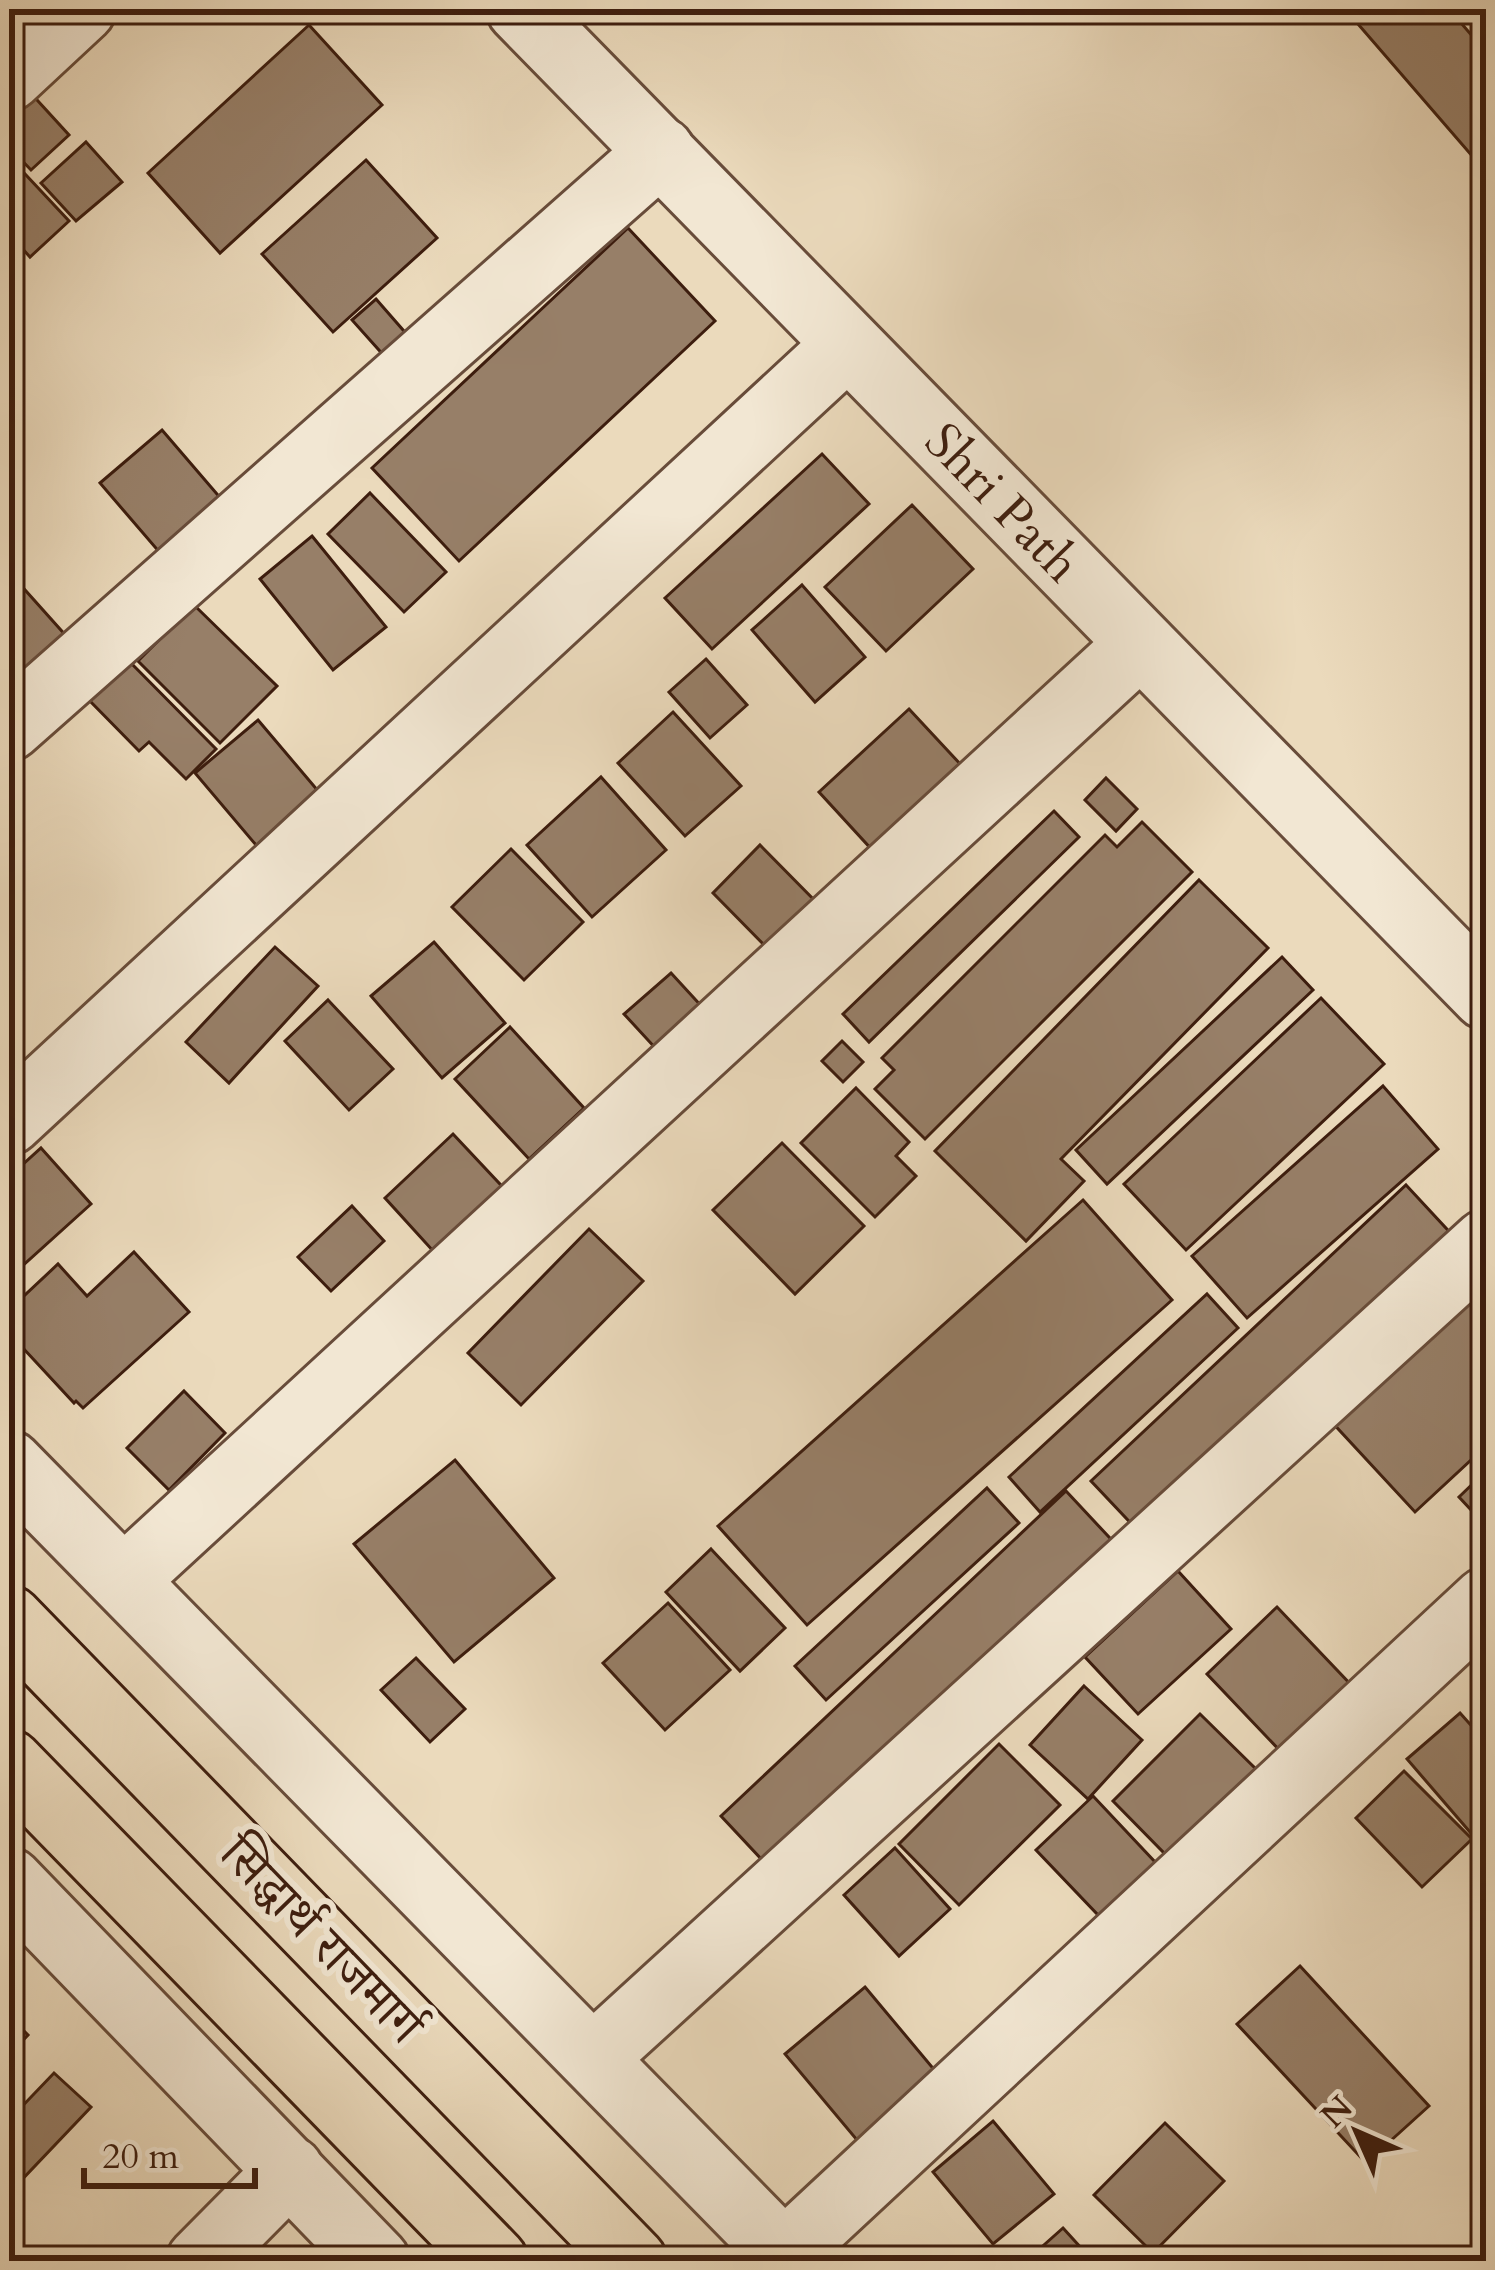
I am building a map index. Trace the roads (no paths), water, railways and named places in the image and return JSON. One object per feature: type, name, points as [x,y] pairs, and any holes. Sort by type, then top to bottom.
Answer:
[{"type":"highway","name":"सिद्धार्थ राजमार्ग","points":[[9,1619],[633,2261]]},
{"type":"highway","name":"सिद्धार्थ राजमार्ग","points":[[9,1762],[494,2261]]},
{"type":"street","points":[[9,77],[82,9]]},
{"type":"street","name":"Shri Path","points":[[520,9],[1486,996]]},
{"type":"street","points":[[9,727],[661,152]]},
{"type":"street","points":[[9,1121],[847,345]]},
{"type":"street","points":[[124,1580],[1140,644]]},
{"type":"street","points":[[592,2058],[1486,1243]]},
{"type":"street","points":[[9,1464],[787,2258],[1486,1601]]},
{"type":"street","points":[[9,1881],[376,2261]]},
{"type":"street","points":[[200,2261],[290,2170]]}]
